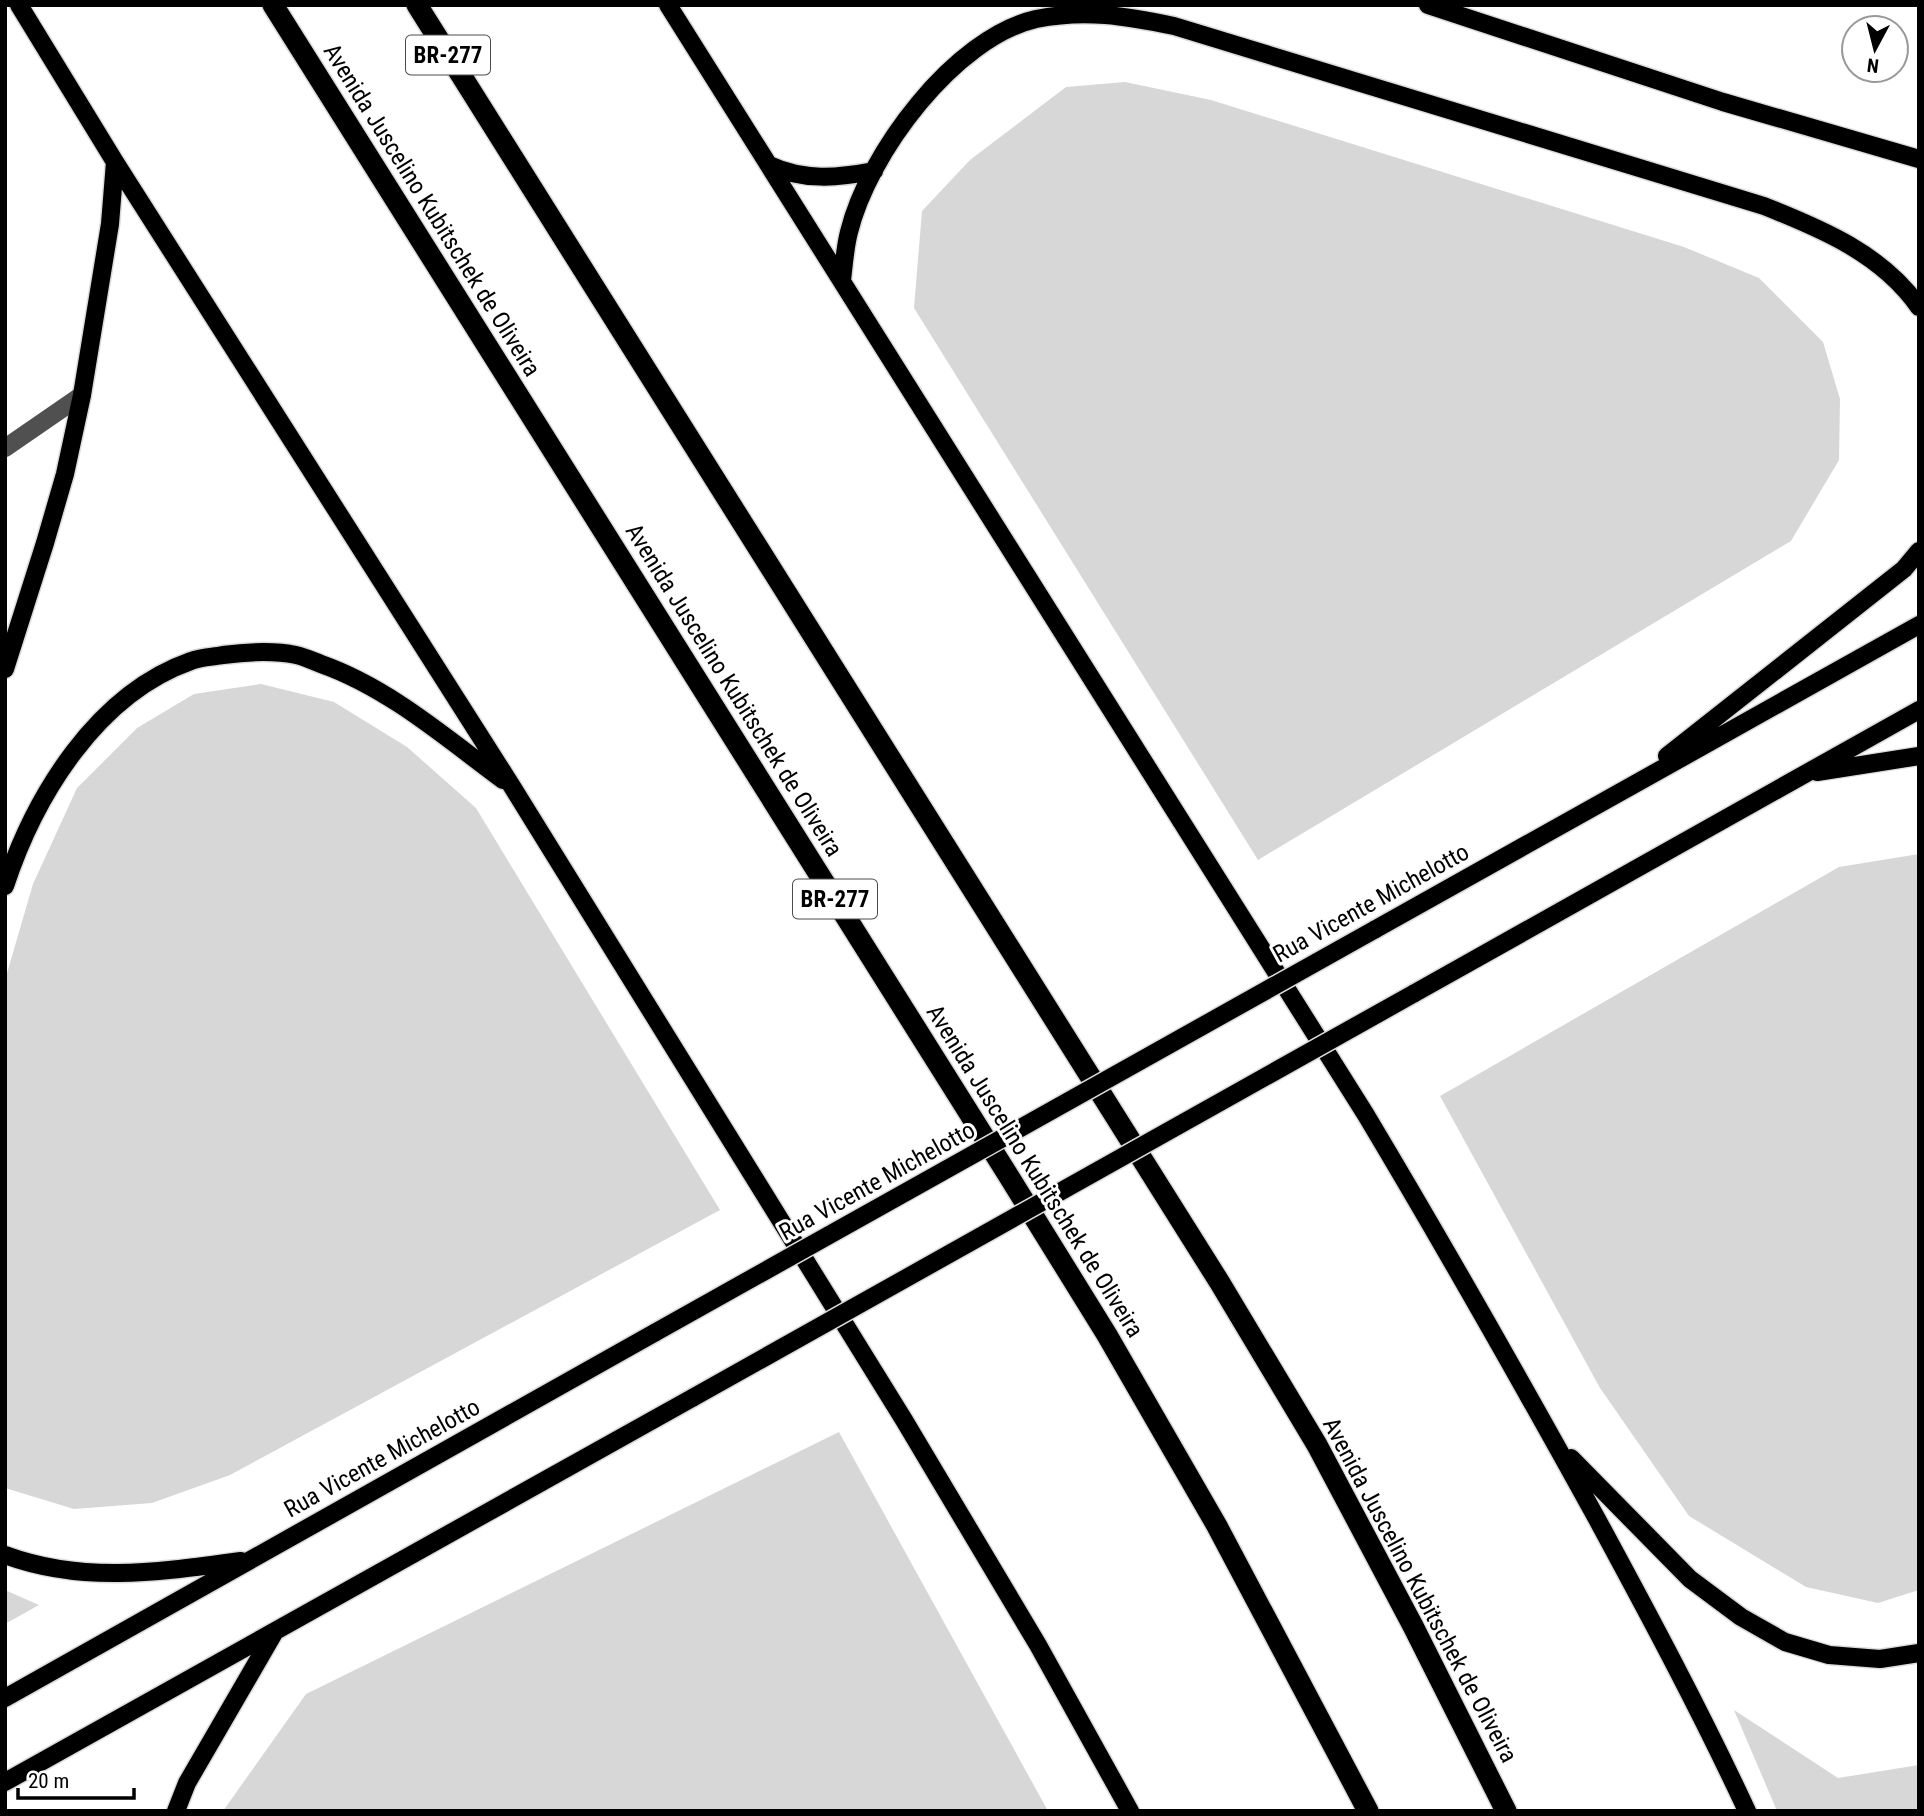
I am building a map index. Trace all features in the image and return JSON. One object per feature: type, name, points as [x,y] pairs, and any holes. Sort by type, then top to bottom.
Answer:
[{"type":"highway","name":"Avenida Juscelino Kubitschek de Oliveira","points":[[273,5],[1107,1335],[1217,1526],[1368,1811]]},
{"type":"highway","name":"Avenida Juscelino Kubitschek de Oliveira","points":[[417,5],[1227,1294],[1317,1445],[1413,1626],[1506,1811]]},
{"type":"main road","points":[[19,5],[513,788],[904,1420],[1038,1645],[1130,1811]]},
{"type":"main road","points":[[668,5],[1366,1115],[1450,1256],[1555,1442],[1658,1633],[1747,1811]]},
{"type":"main road","points":[[1428,5],[1723,102],[1919,159]]},
{"type":"main road","points":[[842,280],[849,232],[864,188],[893,138],[924,95],[965,57],[995,36],[1034,20],[1083,13],[1124,15],[1174,26],[1764,206],[1818,228],[1870,257],[1919,307]]},
{"type":"main road","points":[[5,668],[62,485],[82,395],[110,224],[116,162]]},
{"type":"main road","points":[[769,165],[785,172],[822,178],[874,171]]},
{"type":"main road","points":[[1622,791],[1905,569],[1919,551]]},
{"type":"main road","name":"Rua Vicente Michelotto","points":[[5,1698],[1919,625]]},
{"type":"main road","points":[[5,886],[33,817],[64,765],[104,717],[143,684],[193,660],[247,652],[296,655],[344,672],[404,707],[513,788]]},
{"type":"main road","points":[[5,1782],[1919,710]]},
{"type":"main road","points":[[1804,775],[1919,756]]},
{"type":"main road","points":[[1555,1442],[1689,1579],[1741,1617],[1785,1642],[1829,1655],[1880,1658],[1919,1653]]},
{"type":"main road","points":[[5,1555],[25,1563],[84,1573],[149,1573],[251,1560]]},
{"type":"main road","points":[[176,1811],[187,1783],[276,1631]]},
{"type":"lane","points":[[5,448],[82,395]]},
{"type":"shaded area","points":[[1125,82],[1211,100],[1684,247],[1759,278],[1823,342],[1840,399],[1839,460],[1791,541],[1258,860],[914,308],[922,211],[970,160],[1066,87]]},
{"type":"shaded area","points":[[261,684],[334,702],[407,747],[476,808],[720,1210],[230,1475],[152,1503],[74,1509],[5,1488],[5,980],[33,884],[77,788],[137,728],[194,694]]},
{"type":"shaded area","points":[[1919,854],[1919,1590],[1878,1603],[1806,1587],[1689,1516],[1600,1388],[1440,1096],[1839,867]]},
{"type":"shaded area","points":[[839,1432],[1048,1811],[223,1811],[306,1694]]},
{"type":"shaded area","points":[[5,1590],[39,1605],[5,1624]]},
{"type":"shaded area","points":[[1734,1710],[1838,1778],[1919,1765],[1919,1811],[1777,1811]]}]
